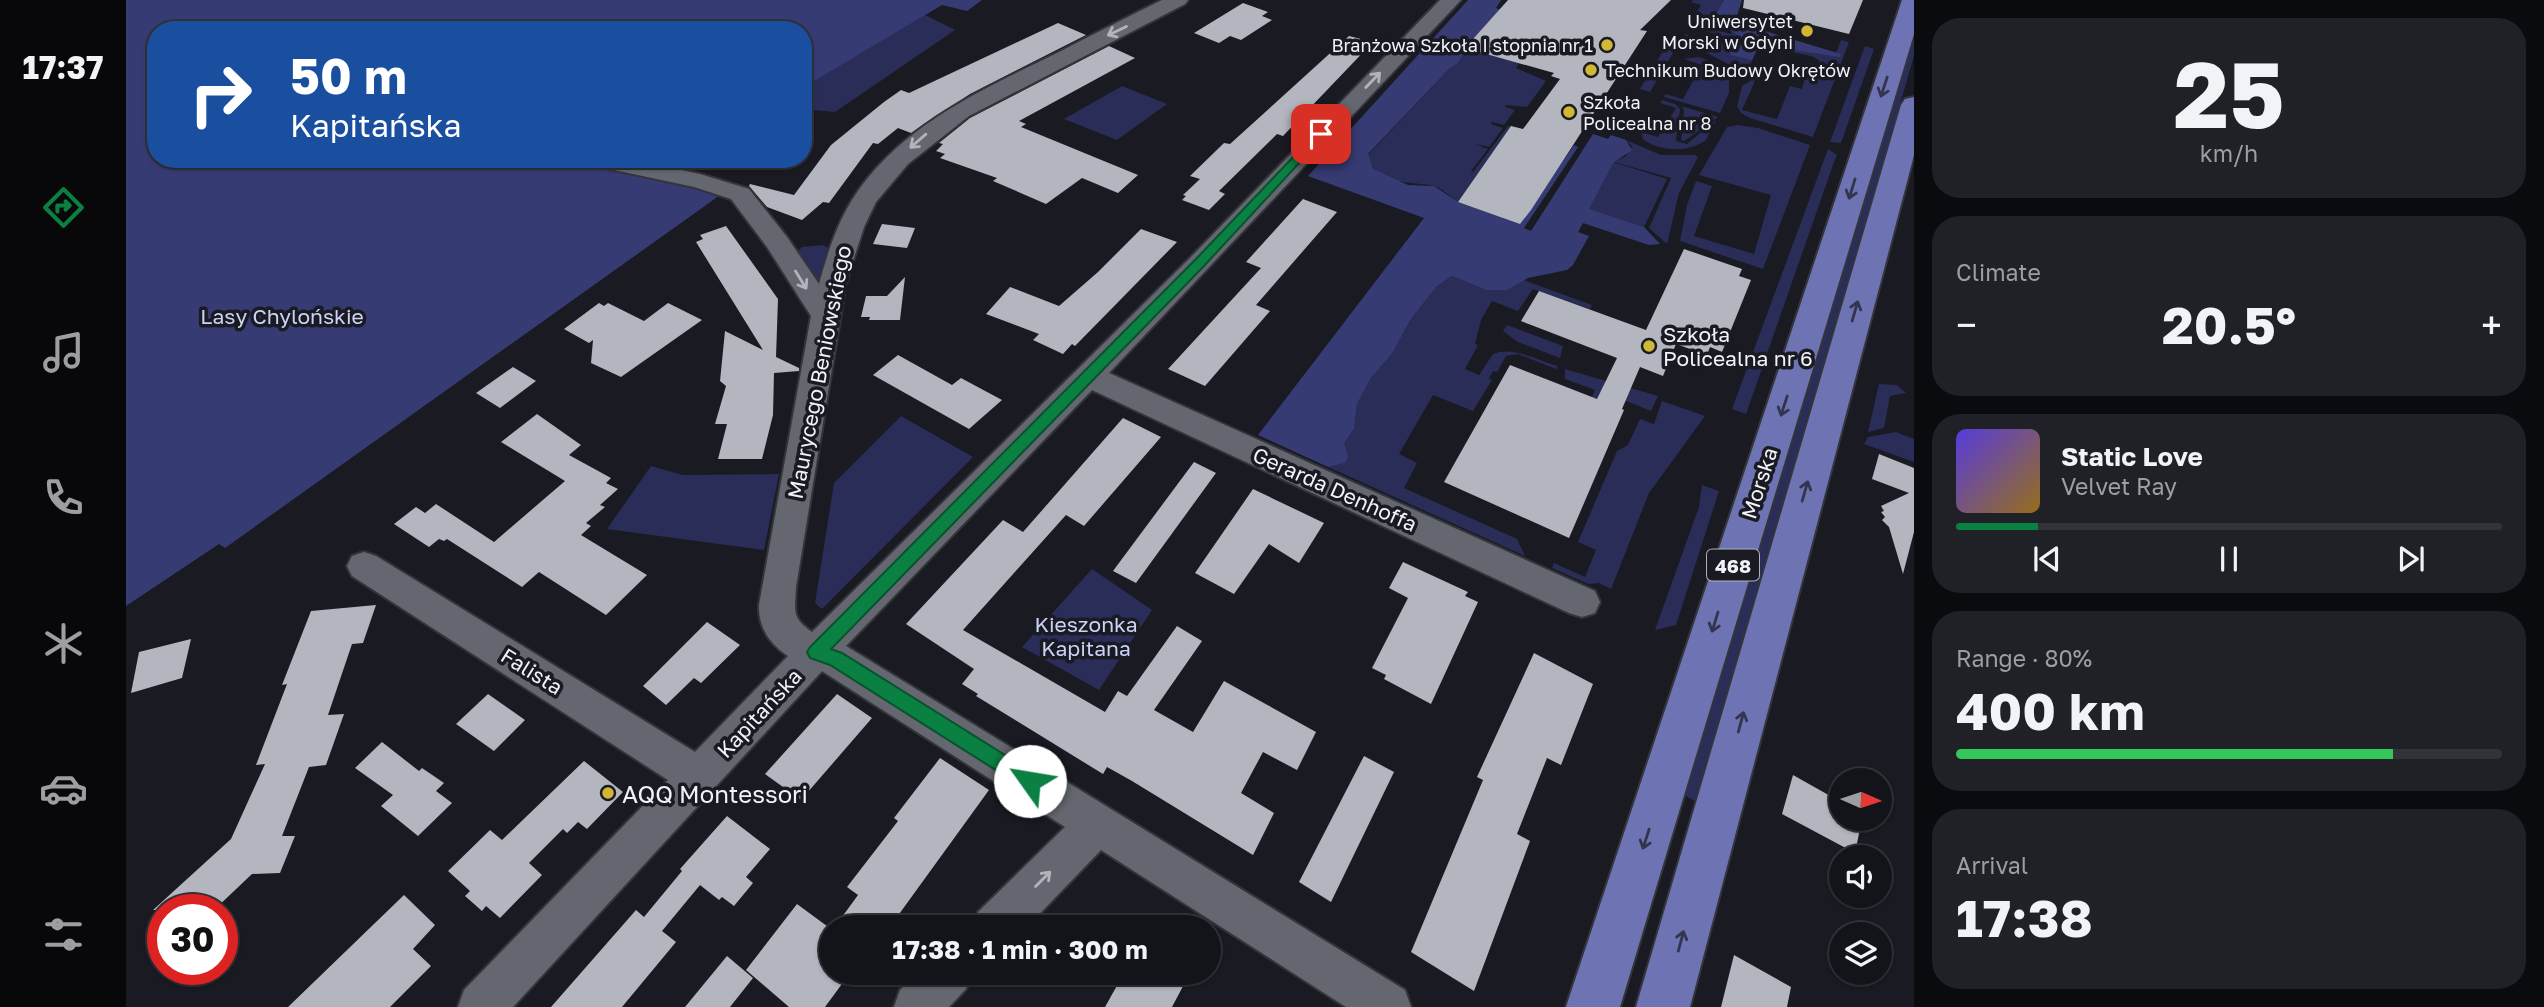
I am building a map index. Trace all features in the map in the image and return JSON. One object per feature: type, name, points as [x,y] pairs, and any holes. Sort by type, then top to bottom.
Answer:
[{"type":"main road","name":"Morska","points":[[1593,1007],[1913,0]]},
{"type":"main road","name":"468","points":[[1663,1007],[1914,105]]},
{"type":"street","name":"Maurycego Beniowskiego","points":[[816,652],[797,642],[781,628],[776,617],[778,587],[826,317],[845,239],[878,180],[944,120],[974,102],[1178,0]]},
{"type":"street","name":"Kapitańska","points":[[481,1007],[816,652],[1088,376],[1451,0]]},
{"type":"street","points":[[637,168],[700,181],[740,194],[778,243],[826,317]]},
{"type":"street","name":"Gerarda Denhoffa","points":[[1088,376],[1582,602]]},
{"type":"street","name":"Falista","points":[[364,566],[655,748],[698,778]]},
{"type":"street","points":[[816,652],[835,659],[1098,822],[1388,1007]]},
{"type":"street","points":[[1007,915],[1098,822]]},
{"type":"street","points":[[917,1007],[938,985]]},
{"type":"green space","name":"Lasy Chylońskie","points":[[126,0],[982,0],[967,11],[942,5],[812,83],[812,21],[147,21],[147,168],[632,168],[723,193],[225,548],[219,544],[126,606]]},
{"type":"green space","points":[[1468,0],[1501,0],[1496,8],[1516,15],[1493,43],[1474,38],[1457,64],[1449,69],[1368,154],[1373,169],[1408,185],[1434,186],[1458,202],[1520,223],[1574,145],[1578,147],[1524,228],[1531,231],[1593,134],[1608,139],[1611,135],[1626,140],[1632,150],[1613,163],[1589,209],[1644,227],[1660,244],[1649,245],[1583,223],[1578,232],[1589,236],[1573,265],[1567,270],[1528,278],[1507,290],[1486,290],[1452,276],[1437,286],[1411,319],[1392,354],[1371,378],[1357,404],[1354,429],[1344,443],[1348,456],[1345,463],[1328,467],[1258,435],[1424,218],[1308,176]]},
{"type":"green space","points":[[1724,0],[1716,17],[1836,53],[1841,40],[1849,42],[1813,137],[1750,118],[1741,113],[1737,106],[1742,86],[1753,79],[1755,81],[1742,110],[1777,119],[1790,86],[1802,89],[1809,63],[1818,65],[1819,60],[1759,45],[1746,74],[1740,76],[1730,65],[1682,40],[1686,34],[1718,47],[1723,36],[1690,27],[1706,27],[1731,34],[1733,30],[1709,23],[1696,14],[1701,5],[1691,2]]},
{"type":"green space","points":[[1724,0],[1742,0],[1735,22],[1841,54],[1840,57],[1759,45],[1752,60],[1731,55],[1728,50],[1740,36],[1708,18],[1715,16]]},
{"type":"green space","points":[[925,15],[955,30],[835,112],[812,110],[812,83]]},
{"type":"green space","points":[[1914,37],[1914,56],[1695,801],[1684,795],[1801,401]]},
{"type":"green space","points":[[1865,46],[1874,49],[1841,143],[1830,142]]},
{"type":"green space","points":[[1465,48],[1519,63],[1516,68],[1546,81],[1527,107],[1506,105],[1505,107],[1515,110],[1504,125],[1492,122],[1491,124],[1503,128],[1489,147],[1475,144],[1488,149],[1471,171],[1473,172],[1508,126],[1511,126],[1458,202],[1434,186],[1384,177],[1370,165],[1368,155],[1449,69],[1457,64]]},
{"type":"green space","points":[[1665,48],[1669,48],[1673,53],[1650,92],[1640,89]]},
{"type":"green space","points":[[1699,57],[1718,64],[1729,76],[1729,93],[1720,113],[1664,97],[1665,94],[1683,99],[1702,65],[1684,59]]},
{"type":"green space","points":[[1122,86],[1167,104],[1117,140],[1064,119]]},
{"type":"green space","points":[[1662,100],[1675,104],[1680,109],[1676,141],[1687,144],[1716,120],[1706,140],[1691,147],[1674,149],[1657,146],[1643,139],[1641,132],[1658,137],[1676,108],[1660,103]]},
{"type":"green space","points":[[1681,106],[1718,117],[1684,141],[1681,140],[1684,110]]},
{"type":"green space","points":[[1738,125],[1758,128],[1810,145],[1763,269],[1680,241],[1687,205],[1696,181],[1712,186],[1694,236],[1754,254],[1771,195],[1699,175],[1727,127]]},
{"type":"green space","points":[[1626,140],[1661,155],[1698,157],[1679,193],[1667,244],[1649,228],[1671,178],[1614,162],[1626,156],[1632,146]]},
{"type":"green space","points":[[1828,149],[1837,155],[1746,414],[1732,409]]},
{"type":"green space","points":[[1613,162],[1667,179],[1644,227],[1588,209]]},
{"type":"green space","points":[[823,245],[832,250],[821,289],[798,251],[802,247]]},
{"type":"green space","points":[[1452,276],[1486,290],[1507,290],[1523,280],[1592,305],[1590,309],[1533,289],[1518,311],[1492,301],[1481,320],[1475,344],[1478,345],[1465,369],[1479,375],[1493,354],[1500,352],[1524,354],[1558,366],[1556,369],[1518,354],[1506,356],[1497,372],[1493,371],[1489,378],[1492,380],[1473,411],[1433,395],[1399,454],[1417,463],[1404,488],[1517,539],[1525,556],[1328,467],[1344,463],[1344,443],[1354,429],[1357,404],[1371,378],[1392,354],[1411,319],[1437,286]]},
{"type":"green space","points":[[1507,325],[1563,346],[1560,358],[1518,342],[1503,331]]},
{"type":"green space","points":[[1565,369],[1658,396],[1651,411],[1602,391],[1597,399],[1592,397],[1595,390],[1565,379]]},
{"type":"green space","points":[[1879,384],[1897,385],[1906,393],[1890,396],[1884,428],[1868,432]]},
{"type":"green space","points":[[1662,401],[1705,416],[1649,493],[1611,589],[1599,583],[1588,584],[1552,568],[1554,563],[1585,577],[1596,550],[1578,542],[1617,451],[1628,445],[1640,419],[1654,424]]},
{"type":"green space","points":[[901,416],[973,457],[822,609],[815,603],[834,483]]},
{"type":"green space","points":[[1896,432],[1914,439],[1914,462],[1864,444],[1868,437]]},
{"type":"green space","points":[[651,466],[683,475],[779,474],[764,550],[607,529]]},
{"type":"green space","points":[[1702,485],[1719,491],[1676,625],[1655,630],[1699,507]]},
{"type":"green space","name":"Kieszonka Kapitana","points":[[1092,569],[1152,610],[1099,690],[1022,647]]},
{"type":"building","points":[[1508,0],[1671,0],[1640,30],[1647,31],[1520,224],[1458,202],[1511,126],[1523,129],[1560,79],[1551,76],[1554,73],[1465,48]]},
{"type":"building","points":[[1744,0],[1863,0],[1849,34],[1743,8]]},
{"type":"building","points":[[1243,3],[1268,12],[1262,16],[1272,20],[1241,40],[1230,36],[1219,43],[1194,33]]},
{"type":"building","points":[[1058,23],[1086,35],[970,94],[911,133],[898,128],[878,144],[873,143],[829,203],[823,202],[802,220],[767,207],[749,186],[750,184],[794,195],[831,145],[901,90],[909,93]]},
{"type":"building","points":[[1349,36],[1373,42],[1283,136],[1277,134],[1219,191],[1225,194],[1209,210],[1182,200],[1186,196],[1183,195],[1200,179],[1190,176],[1224,143],[1230,144]]},
{"type":"building","points":[[1109,46],[1135,58],[1019,121],[1026,124],[1021,127],[1138,175],[1118,193],[1082,178],[1046,204],[993,181],[997,178],[940,158],[945,154],[936,151],[943,144],[939,143],[970,118]]},
{"type":"building","points":[[1303,199],[1337,212],[1256,305],[1270,311],[1205,386],[1168,369],[1261,268],[1246,262]]},
{"type":"building","points":[[882,224],[915,228],[907,248],[873,244]]},
{"type":"building","points":[[726,226],[778,299],[776,357],[799,368],[799,371],[774,373],[773,415],[762,459],[718,459],[727,424],[715,424],[726,386],[720,381],[725,331],[763,350],[696,242],[703,239],[700,235]]},
{"type":"building","points":[[1141,229],[1177,242],[1075,346],[1072,344],[1063,354],[1033,340],[1039,334],[986,314],[1010,287],[1059,306]]},
{"type":"building","points":[[1684,249],[1742,269],[1739,276],[1751,280],[1722,352],[1710,347],[1707,355],[1676,344],[1663,376],[1640,367],[1569,538],[1444,482],[1510,365],[1597,399],[1617,358],[1521,321],[1539,291],[1646,330]]},
{"type":"building","points":[[905,277],[900,320],[869,320],[870,317],[861,317],[866,296],[887,296]]},
{"type":"building","points":[[599,303],[604,306],[608,303],[644,321],[668,303],[702,320],[621,377],[591,363],[593,340],[589,343],[564,329]]},
{"type":"building","points":[[898,355],[952,385],[961,378],[1002,400],[969,429],[873,375]]},
{"type":"building","points":[[513,367],[536,381],[500,408],[476,393]]},
{"type":"building","points":[[537,414],[581,445],[569,455],[611,478],[606,483],[618,489],[600,505],[605,507],[586,523],[591,526],[581,535],[647,575],[606,615],[539,572],[522,587],[447,539],[439,539],[429,547],[394,524],[416,507],[425,513],[436,504],[494,542],[565,481],[501,442]]},
{"type":"building","points":[[1123,418],[1161,437],[1084,526],[1066,515],[963,630],[1105,712],[1118,691],[1127,696],[1177,626],[1202,641],[1154,710],[1193,732],[1224,681],[1316,732],[1297,770],[1263,752],[1241,793],[1274,813],[1253,855],[1107,767],[1103,774],[976,696],[978,694],[962,684],[974,669],[906,624],[1003,520],[1023,532]]},
{"type":"building","points":[[1879,454],[1914,468],[1914,532],[1903,574],[1889,527],[1882,520],[1885,517],[1881,506],[1909,493],[1872,479]]},
{"type":"building","points":[[1194,462],[1216,473],[1136,583],[1113,571]]},
{"type":"building","points":[[1253,489],[1324,523],[1299,563],[1269,544],[1234,594],[1195,573]]},
{"type":"building","points":[[1403,562],[1468,592],[1465,596],[1478,602],[1431,704],[1384,679],[1386,675],[1372,668],[1408,598],[1389,588]]},
{"type":"building","points":[[376,605],[363,643],[352,644],[328,715],[344,714],[326,765],[309,767],[282,836],[295,836],[280,873],[252,874],[231,894],[171,894],[231,839],[265,764],[256,765],[287,684],[282,685],[311,611]]},
{"type":"building","points":[[707,622],[740,645],[701,683],[694,678],[666,705],[643,686]]},
{"type":"building","points":[[191,639],[182,678],[131,693],[139,652]]},
{"type":"building","points":[[1534,653],[1593,684],[1561,765],[1547,758],[1517,834],[1530,841],[1474,991],[1411,952],[1483,780],[1477,777]]},
{"type":"building","points":[[488,694],[525,720],[494,751],[456,724]]},
{"type":"building","points":[[837,694],[872,718],[801,800],[765,774]]},
{"type":"building","points":[[382,742],[419,771],[422,768],[444,783],[436,791],[452,803],[418,836],[381,806],[393,795],[355,768]]},
{"type":"building","points":[[1364,756],[1394,772],[1331,902],[1299,882]]},
{"type":"building","points":[[940,758],[989,790],[898,915],[843,915],[858,895],[847,887],[898,821],[894,818]]},
{"type":"building","points":[[584,761],[623,792],[587,829],[578,822],[567,833],[563,829],[529,863],[542,875],[500,918],[486,906],[482,911],[465,896],[470,891],[448,871],[490,830],[502,840]]},
{"type":"building","points":[[1793,775],[1829,795],[1829,831],[1860,831],[1857,845],[1840,845],[1782,814]]},
{"type":"building","points":[[727,816],[770,849],[746,877],[753,883],[734,906],[722,897],[719,900],[700,885],[662,931],[676,942],[622,1007],[551,1007],[636,910],[644,917],[682,871],[680,869]]},
{"type":"building","points":[[404,895],[435,925],[413,949],[431,966],[390,1007],[288,1007]]},
{"type":"building","points":[[797,904],[819,920],[819,985],[841,985],[825,1007],[789,1007],[746,970]]},
{"type":"building","points":[[1734,955],[1791,987],[1787,1007],[1721,1007]]},
{"type":"building","points":[[727,956],[753,978],[730,1007],[685,1007]]},
{"type":"building","points":[[1117,985],[1184,985],[1172,1007],[1105,1007]]},
{"type":"place","name":"Uniwersytet Morski w Gdyni","points":[[1807,31]]},
{"type":"place","name":"Branżowa Szkoła I stopnia nr 1","points":[[1607,45]]},
{"type":"place","name":"Technikum Budowy Okrętów","points":[[1591,70]]},
{"type":"place","name":"Szkoła Policealna nr 8","points":[[1569,112]]},
{"type":"place","name":"Szkoła Policealna nr 6","points":[[1649,346]]},
{"type":"place","name":"AQQ Montessori","points":[[608,793]]},
{"type":"route","points":[[1030,781],[835,659],[816,652],[1200,263],[1321,134]]}]
